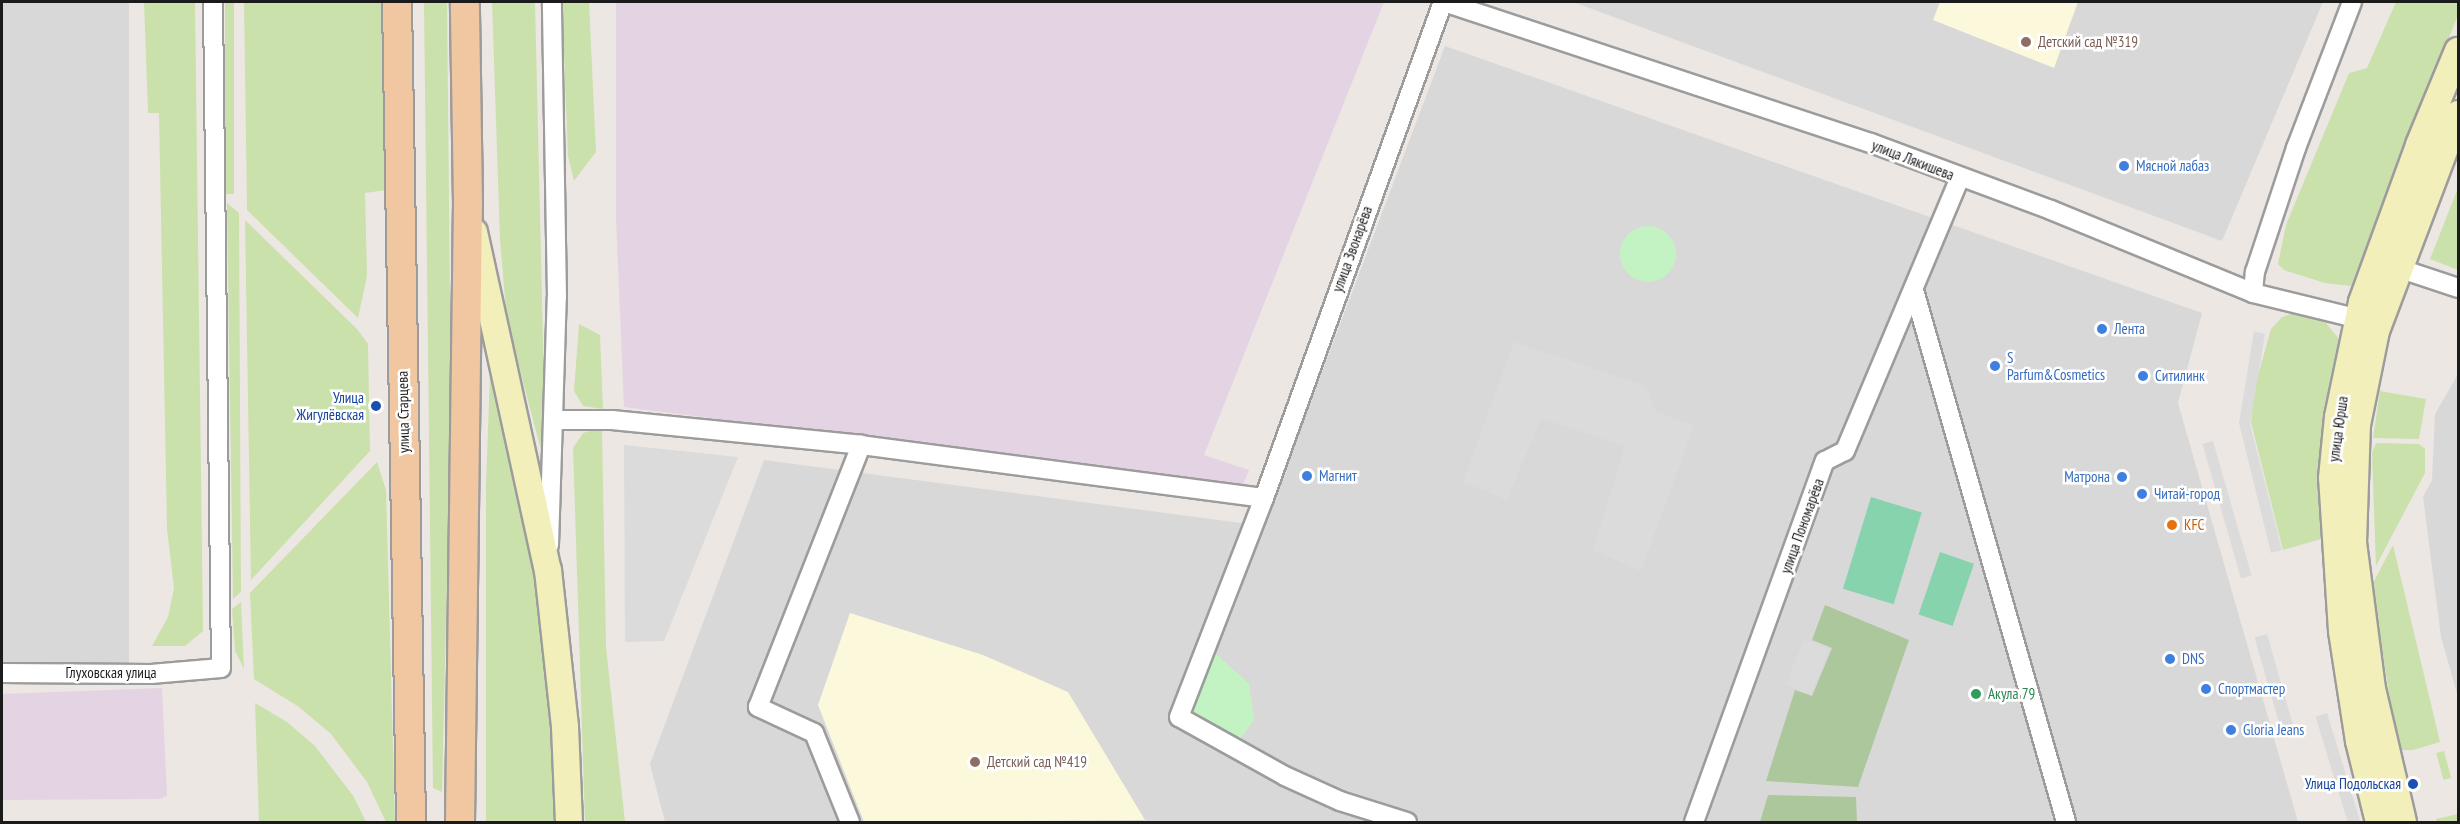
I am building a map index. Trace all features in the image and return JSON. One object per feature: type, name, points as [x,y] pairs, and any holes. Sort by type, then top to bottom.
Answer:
[{"type":"main road","name":"улица Старцева","points":[[397,2],[411,822]]},
{"type":"main road","points":[[460,822],[468,202],[465,2]]},
{"type":"main road","name":"улица Юрша","points":[[2403,822],[2372,689],[2353,543],[2357,425],[2376,262],[2458,51]]},
{"type":"main road","name":"улица Юрша","points":[[2379,822],[2355,718],[2334,542],[2332,478],[2338,417],[2368,321],[2402,267],[2458,114]]},
{"type":"main road","points":[[468,202],[548,570],[565,727],[569,822]]},
{"type":"street","name":"Глуховская улица","points":[[2,673],[151,674],[221,668],[213,2]]},
{"type":"street","points":[[548,570],[555,420],[557,297],[552,2]]},
{"type":"street","name":"улица Лякишева","points":[[1443,2],[1871,143],[2051,210],[2253,293],[2368,321]]},
{"type":"street","name":"улица Звонарёва","points":[[1407,822],[1340,801],[1285,776],[1179,717],[1264,498],[1443,2]]},
{"type":"street","points":[[2253,293],[2255,272],[2296,148],[2352,2]]},
{"type":"street","name":"улица Пономарёва","points":[[1694,822],[1825,461],[1845,451],[1960,178]]},
{"type":"street","points":[[2376,262],[2402,267],[2458,288]]},
{"type":"street","points":[[1914,290],[2066,822]]},
{"type":"street","points":[[555,420],[612,420],[861,445],[1264,498]]},
{"type":"street","points":[[850,822],[814,733],[758,707],[861,445]]},
{"type":"shaded area","points":[[2,2],[129,2],[129,669],[2,669]]},
{"type":"shaded area","points":[[616,2],[1384,2],[1204,455],[1249,470],[1242,487],[624,407],[616,218]]},
{"type":"shaded area","points":[[1573,2],[2323,2],[2222,241]]},
{"type":"shaded area","name":"Детский сад №319","points":[[1940,2],[2078,2],[2054,68],[1933,20]]},
{"type":"shaded area","points":[[1445,46],[2202,313],[2178,403],[2298,822],[665,822],[650,764],[764,460],[1264,526]]},
{"type":"shaded area","points":[[2254,331],[2265,334],[2250,424],[2282,550],[2271,553],[2239,423]]},
{"type":"shaded area","points":[[1514,342],[1646,386],[1655,411],[1694,426],[1641,571],[1593,550],[1625,446],[1541,418],[1507,500],[1463,482]]},
{"type":"shaded area","points":[[2458,374],[2458,697],[2441,637],[2423,497],[2432,480],[2435,414]]},
{"type":"shaded area","points":[[2213,441],[2252,576],[2241,579],[2202,444]]},
{"type":"shaded area","points":[[624,445],[738,457],[664,641],[625,642]]},
{"type":"shaded area","name":"Детский сад №419","points":[[850,613],[983,655],[1068,692],[1145,820],[864,822],[818,705]]},
{"type":"shaded area","points":[[2267,634],[2294,727],[2281,731],[2255,638]]},
{"type":"shaded area","points":[[1804,639],[1829,649],[1811,695],[1786,684]]},
{"type":"shaded area","points":[[162,688],[167,796],[159,799],[2,800],[2,694]]},
{"type":"shaded area","points":[[2327,713],[2360,822],[2348,822],[2316,717]]},
{"type":"green space","points":[[144,2],[195,2],[203,631],[185,646],[152,646],[168,617],[174,588],[167,529],[159,113],[148,113]]},
{"type":"green space","points":[[225,2],[234,2],[234,194],[225,194]]},
{"type":"green space","points":[[244,2],[382,2],[387,190],[365,193],[367,276],[358,318],[247,210]]},
{"type":"green space","points":[[424,2],[447,2],[451,405],[442,792],[433,788]]},
{"type":"green space","points":[[492,2],[535,2],[546,469],[507,321],[500,240]]},
{"type":"green space","points":[[562,2],[589,2],[596,152],[574,181],[568,156]]},
{"type":"green space","points":[[2396,2],[2458,2],[2458,15],[2351,286],[2325,283],[2284,270],[2278,264],[2286,225],[2349,73],[2367,68]]},
{"type":"green space","points":[[2458,188],[2458,270],[2430,259]]},
{"type":"green space","points":[[227,203],[239,213],[241,592],[233,599]]},
{"type":"green space","points":[[245,220],[357,329],[368,344],[370,451],[251,580]]},
{"type":"green space","points":[[1648,226],[1659,228],[1668,234],[1674,243],[1676,254],[1674,265],[1668,274],[1659,280],[1648,282],[1637,280],[1628,274],[1622,265],[1620,254],[1622,243],[1628,234],[1637,228]]},
{"type":"green space","points":[[2294,313],[2326,323],[2339,339],[2323,413],[2319,469],[2321,539],[2283,550],[2251,422],[2255,386],[2271,329],[2282,317]]},
{"type":"green space","points":[[579,324],[600,335],[603,409],[583,406],[574,391]]},
{"type":"green space","points":[[491,346],[547,599],[554,822],[486,822],[486,486]]},
{"type":"green space","points":[[2380,391],[2426,399],[2419,439],[2373,438]]},
{"type":"green space","points":[[602,428],[606,647],[625,822],[585,822],[573,448],[583,433]]},
{"type":"green space","points":[[2376,443],[2419,444],[2425,449],[2425,473],[2376,566],[2372,453]]},
{"type":"green space","points":[[377,462],[386,490],[395,822],[386,822],[367,782],[331,734],[299,707],[254,679],[250,593]]},
{"type":"green space","points":[[1871,497],[1922,512],[1894,604],[1843,589]]},
{"type":"green space","points":[[2393,545],[2440,742],[2413,750],[2401,750],[2397,743],[2372,585]]},
{"type":"green space","points":[[1940,552],[1974,564],[1953,626],[1919,614]]},
{"type":"green space","points":[[241,602],[244,669],[235,651],[232,609]]},
{"type":"green space","points":[[1825,605],[1909,640],[1858,787],[1766,781],[1795,690],[1812,696],[1832,648],[1812,640]]},
{"type":"green space","points":[[1213,651],[1249,684],[1254,720],[1238,742],[1189,714]]},
{"type":"green space","points":[[255,703],[287,722],[315,746],[354,797],[366,822],[259,822]]},
{"type":"green space","points":[[2444,751],[2451,778],[2444,780],[2436,753]]},
{"type":"green space","points":[[1768,795],[1856,797],[1857,822],[1760,822]]},
{"type":"green space","points":[[2458,814],[2458,822],[2437,822],[2436,819]]},
{"type":"place","name":"Детский сад №319","points":[[2026,42]]},
{"type":"place","name":"Мясной лабаз","points":[[2124,166]]},
{"type":"place","name":"Лента","points":[[2102,329]]},
{"type":"place","name":"S Parfum&Cosmetics","points":[[1995,366]]},
{"type":"place","name":"Ситилинк","points":[[2143,376]]},
{"type":"place","name":"Улица Жигулёвская","points":[[376,406]]},
{"type":"place","name":"Магнит","points":[[1307,476]]},
{"type":"place","name":"Матрона","points":[[2122,477]]},
{"type":"place","name":"Читай-город","points":[[2142,494]]},
{"type":"place","name":"KFC","points":[[2172,525]]},
{"type":"place","name":"DNS","points":[[2170,659]]},
{"type":"place","name":"Спортмастер","points":[[2206,689]]},
{"type":"place","name":"Акула 79","points":[[1976,694]]},
{"type":"place","name":"Gloria Jeans","points":[[2231,730]]},
{"type":"place","name":"Детский сад №419","points":[[975,762]]},
{"type":"place","name":"Улица Подольская","points":[[2413,784]]}]
